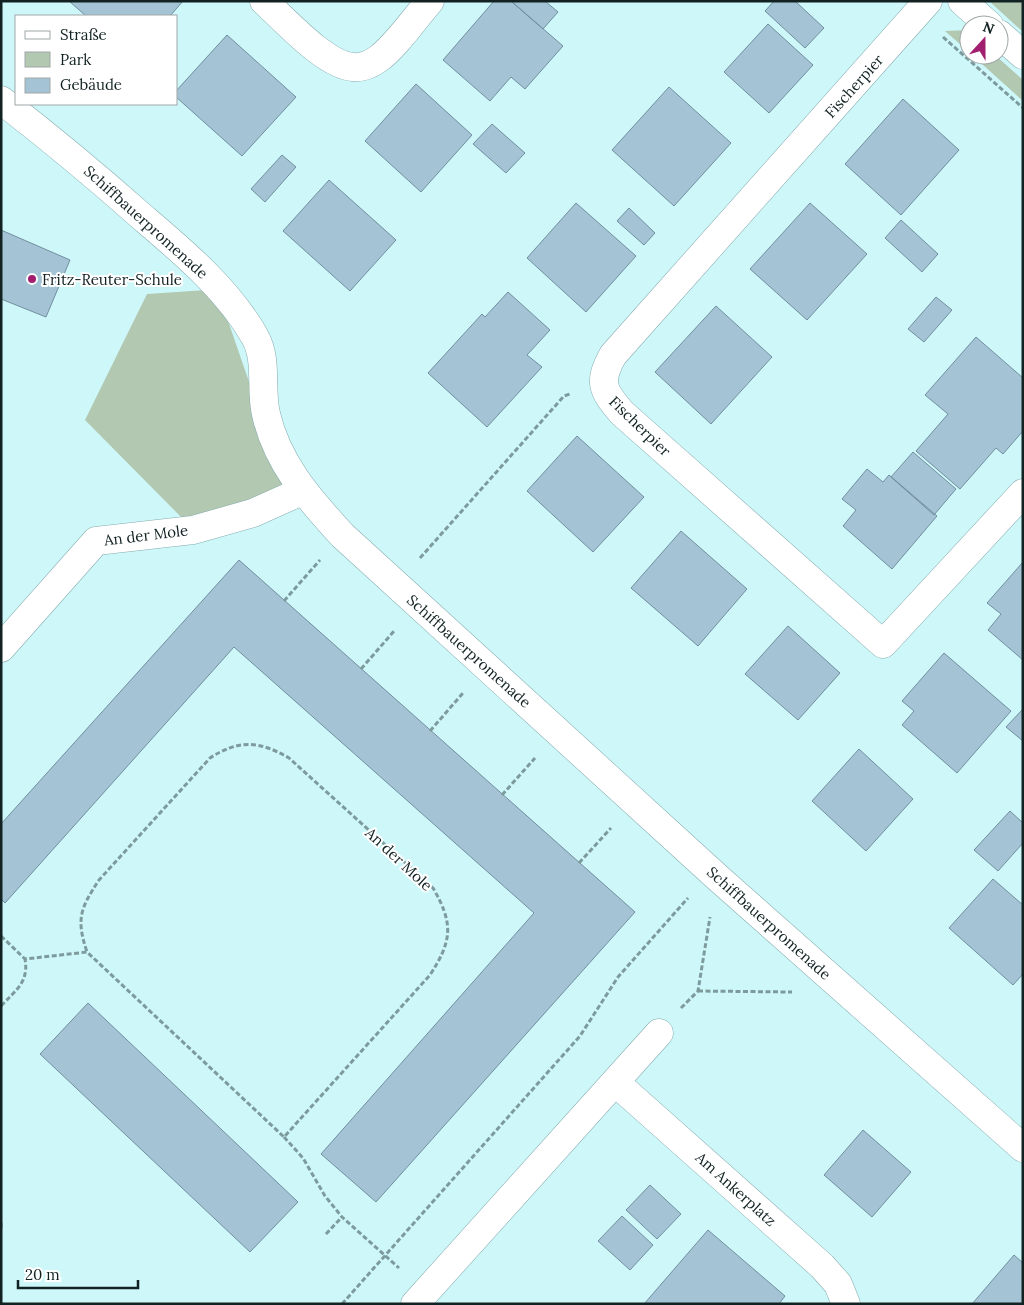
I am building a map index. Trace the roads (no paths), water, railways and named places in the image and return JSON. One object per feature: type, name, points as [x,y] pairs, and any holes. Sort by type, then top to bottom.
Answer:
[{"type":"street","points":[[264,1],[323,54],[339,64],[354,68],[367,65],[379,58],[430,1]]},
{"type":"street","points":[[962,1],[978,15]]},
{"type":"street","name":"Fischerpier","points":[[923,8],[613,355],[605,370],[602,385],[610,399],[622,413],[883,644],[1023,494]]},
{"type":"street","points":[[1009,43],[1023,55]]},
{"type":"street","name":"Schiffbauerpromenade","points":[[1,100],[174,243],[228,298],[255,337],[261,350],[263,361],[262,389],[272,436],[302,491],[342,534],[714,874],[1023,1148]]},
{"type":"street","name":"An der Mole","points":[[1,648],[96,541],[193,530],[253,513],[302,491]]},
{"type":"street","points":[[420,1298],[659,1033]]},
{"type":"street","name":"Am Ankerplatz","points":[[615,1082],[822,1266],[838,1284],[846,1304]]},
{"type":"place","name":"Fritz-Reuter-Schule","points":[[32,279]]}]
